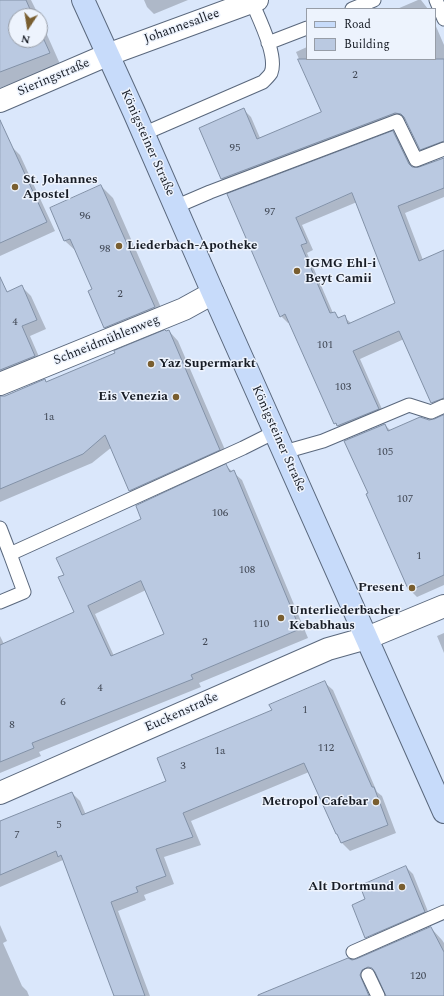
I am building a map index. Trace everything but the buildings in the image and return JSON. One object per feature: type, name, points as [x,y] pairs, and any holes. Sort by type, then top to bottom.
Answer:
[{"type":"main road","name":"Königsteiner Straße","points":[[83,0],[444,812]]},
{"type":"street","name":"Johannesallee","points":[[107,55],[254,1]]},
{"type":"street","name":"Sieringstraße","points":[[0,101],[107,55]]},
{"type":"street","name":"Schneidmühlenweg","points":[[0,384],[184,310],[213,293]]},
{"type":"street","name":"Euckenstraße","points":[[0,793],[328,649],[367,638],[444,606]]},
{"type":"lane","points":[[354,8],[374,0]]},
{"type":"lane","points":[[436,0],[444,19]]},
{"type":"lane","points":[[143,134],[263,82],[271,74],[273,66],[271,51],[254,1]]},
{"type":"lane","points":[[268,43],[306,28]]},
{"type":"lane","points":[[175,207],[210,192],[397,121],[416,160],[444,149]]},
{"type":"lane","points":[[284,452],[323,440],[409,405],[431,412],[444,406]]},
{"type":"lane","points":[[10,554],[275,432]]},
{"type":"lane","points":[[0,528],[24,592],[0,602]]},
{"type":"lane","points":[[353,952],[444,912]]},
{"type":"lane","points":[[368,975],[378,996]]},
{"type":"place","name":"St. Johannes Apostel","points":[[15,187]]},
{"type":"place","name":"Liederbach-Apotheke","points":[[119,246]]},
{"type":"place","name":"IGMG Ehl-i Beyt Camii","points":[[297,271]]},
{"type":"place","name":"Yaz Supermarkt","points":[[151,364]]},
{"type":"place","name":"Eis Venezia","points":[[176,397]]},
{"type":"place","name":"Present","points":[[412,588]]},
{"type":"place","name":"Unterliederbacher Kebabhaus","points":[[281,618]]},
{"type":"place","name":"Metropol Cafebar","points":[[376,802]]},
{"type":"place","name":"Alt Dortmund","points":[[402,887]]}]
